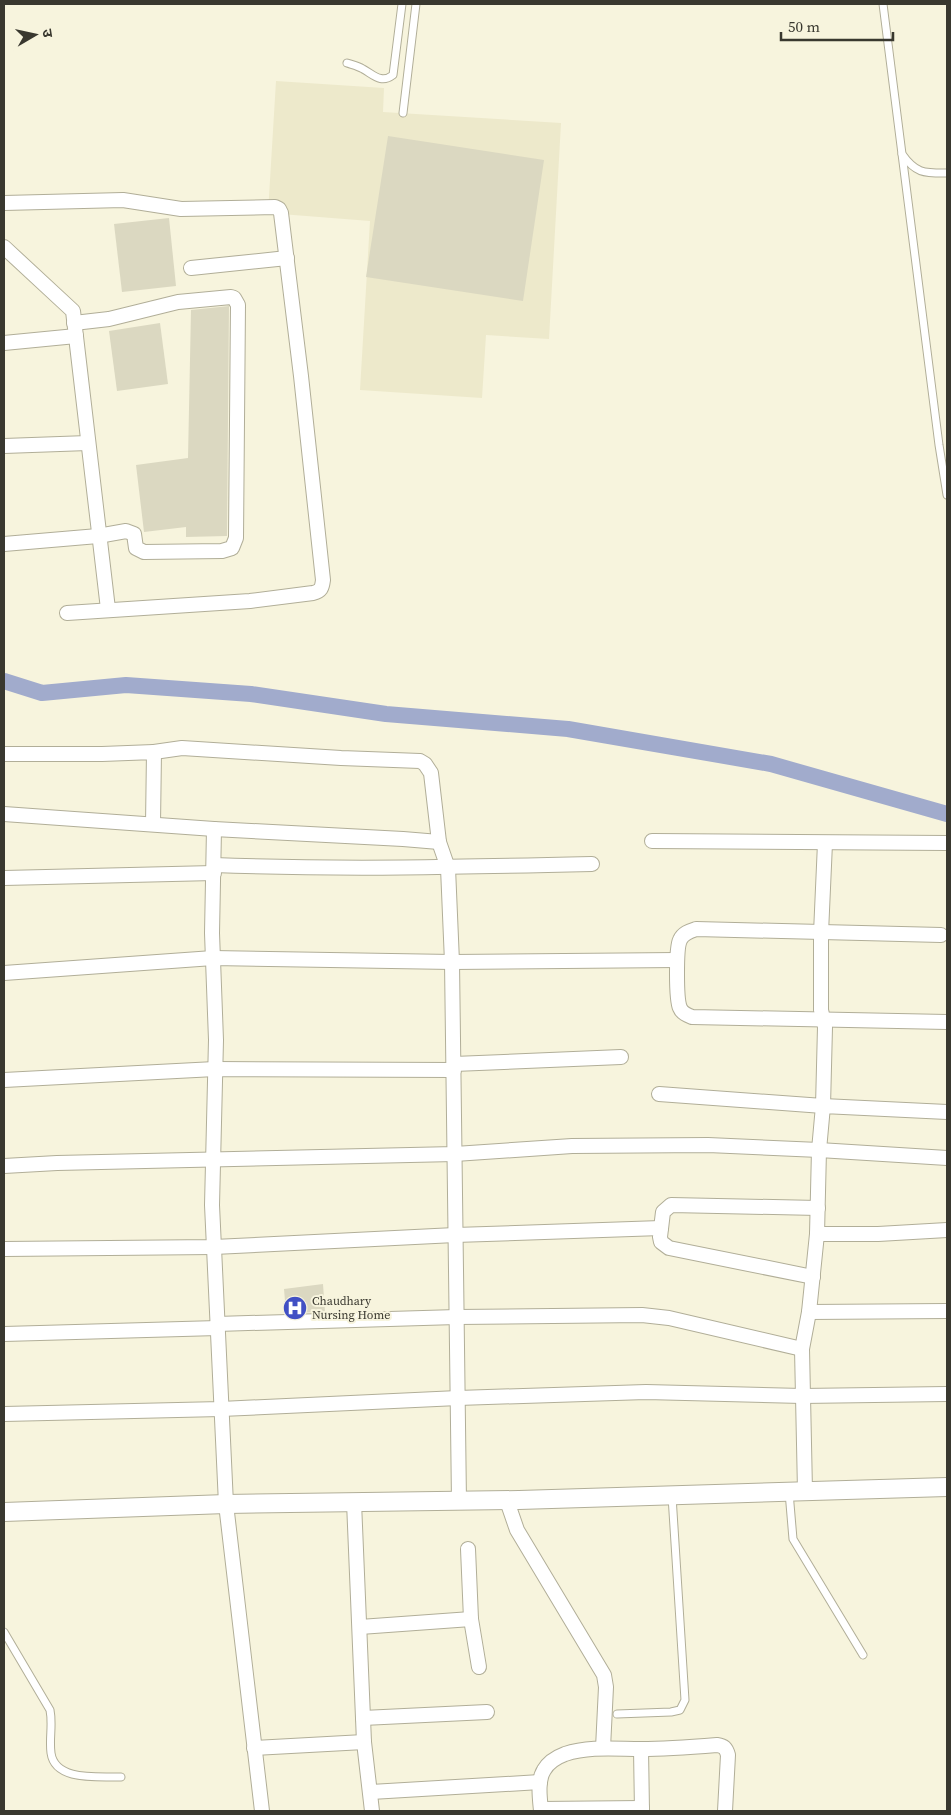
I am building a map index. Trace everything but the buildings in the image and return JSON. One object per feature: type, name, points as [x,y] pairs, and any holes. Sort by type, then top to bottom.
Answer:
[{"type":"street","points":[[4,203],[123,200],[181,209],[275,207],[281,213],[302,386],[323,580],[322,587],[319,591],[313,593],[250,600],[67,612]]},
{"type":"street","points":[[4,247],[73,311],[108,609]]},
{"type":"street","points":[[191,268],[287,258]]},
{"type":"street","points":[[4,262],[18,260]]},
{"type":"street","points":[[4,343],[75,330],[109,319],[178,302],[231,297],[238,304],[236,538],[232,548],[222,551],[144,552],[136,548],[134,534],[126,531],[98,536],[4,544]]},
{"type":"street","points":[[4,446],[88,443]]},
{"type":"street","points":[[4,754],[102,754],[154,752],[182,748],[420,761],[426,764],[432,773],[439,842],[448,868],[452,962],[459,1501]]},
{"type":"street","points":[[153,824],[154,752]]},
{"type":"street","points":[[4,814],[439,842]]},
{"type":"street","points":[[214,829],[213,958],[215,1069],[212,1205],[221,1409],[226,1504],[262,1811]]},
{"type":"street","points":[[652,841],[825,844],[947,843]]},
{"type":"street","points":[[797,1492],[802,1396],[802,1349],[814,1277],[823,1106],[824,1019],[821,1010],[821,933],[825,844]]},
{"type":"street","points":[[4,878],[214,869],[448,868],[592,864]]},
{"type":"street","points":[[941,935],[696,929],[686,933],[680,940],[677,960],[678,1002],[681,1010],[692,1017],[947,1022]]},
{"type":"street","points":[[4,973],[213,958],[452,962],[677,960]]},
{"type":"street","points":[[4,1080],[215,1069],[454,1067],[621,1057]]},
{"type":"street","points":[[659,1094],[823,1106],[947,1112]]},
{"type":"street","points":[[4,1166],[57,1163],[455,1154],[572,1146],[708,1145],[947,1158]]},
{"type":"street","points":[[814,1277],[668,1248],[661,1242],[661,1228],[663,1212],[671,1206],[818,1208]]},
{"type":"street","points":[[4,1249],[214,1247],[456,1235],[661,1228]]},
{"type":"street","points":[[817,1234],[878,1234],[947,1230]]},
{"type":"street","points":[[809,1312],[947,1311]]},
{"type":"street","points":[[4,1334],[457,1317],[642,1315],[668,1318],[802,1349]]},
{"type":"street","points":[[4,1414],[221,1409],[458,1398],[646,1392],[802,1396],[947,1394]]},
{"type":"street","points":[[4,1512],[226,1504],[507,1501],[947,1487]]},
{"type":"street","points":[[507,1501],[517,1530],[604,1675],[606,1687],[603,1748]]},
{"type":"street","points":[[354,1502],[364,1742],[372,1811]]},
{"type":"street","points":[[468,1549],[471,1619],[479,1667]]},
{"type":"street","points":[[360,1627],[471,1619]]},
{"type":"street","points":[[364,1718],[488,1712]]},
{"type":"street","points":[[254,1748],[364,1742]]},
{"type":"street","points":[[641,1749],[642,1810],[541,1810],[540,1782],[545,1768],[561,1756],[603,1748],[641,1749],[723,1746],[728,1755],[725,1811]]},
{"type":"street","points":[[371,1792],[540,1782]]},
{"type":"lane","points":[[347,63],[366,70],[372,76],[380,79],[387,79],[393,75],[402,4]]},
{"type":"lane","points":[[403,113],[416,4]]},
{"type":"lane","points":[[883,4],[947,495]]},
{"type":"lane","points":[[902,154],[910,166],[924,173],[947,173]]},
{"type":"lane","points":[[797,1492],[793,1539],[863,1655]]},
{"type":"lane","points":[[617,1714],[671,1712],[680,1710],[685,1700],[672,1496]]},
{"type":"lane","points":[[4,1632],[50,1710],[52,1721],[51,1754],[54,1763],[61,1770],[69,1774],[121,1777]]},
{"type":"shaded area","points":[[276,81],[384,88],[383,112],[561,123],[549,339],[486,335],[482,398],[360,390],[370,221],[268,213]]},
{"type":"waterway","points":[[4,681],[42,693],[126,685],[251,694],[386,714],[568,729],[771,764],[947,814]]},
{"type":"place","name":"Chaudhary Nursing Home","points":[[295,1308]]}]
